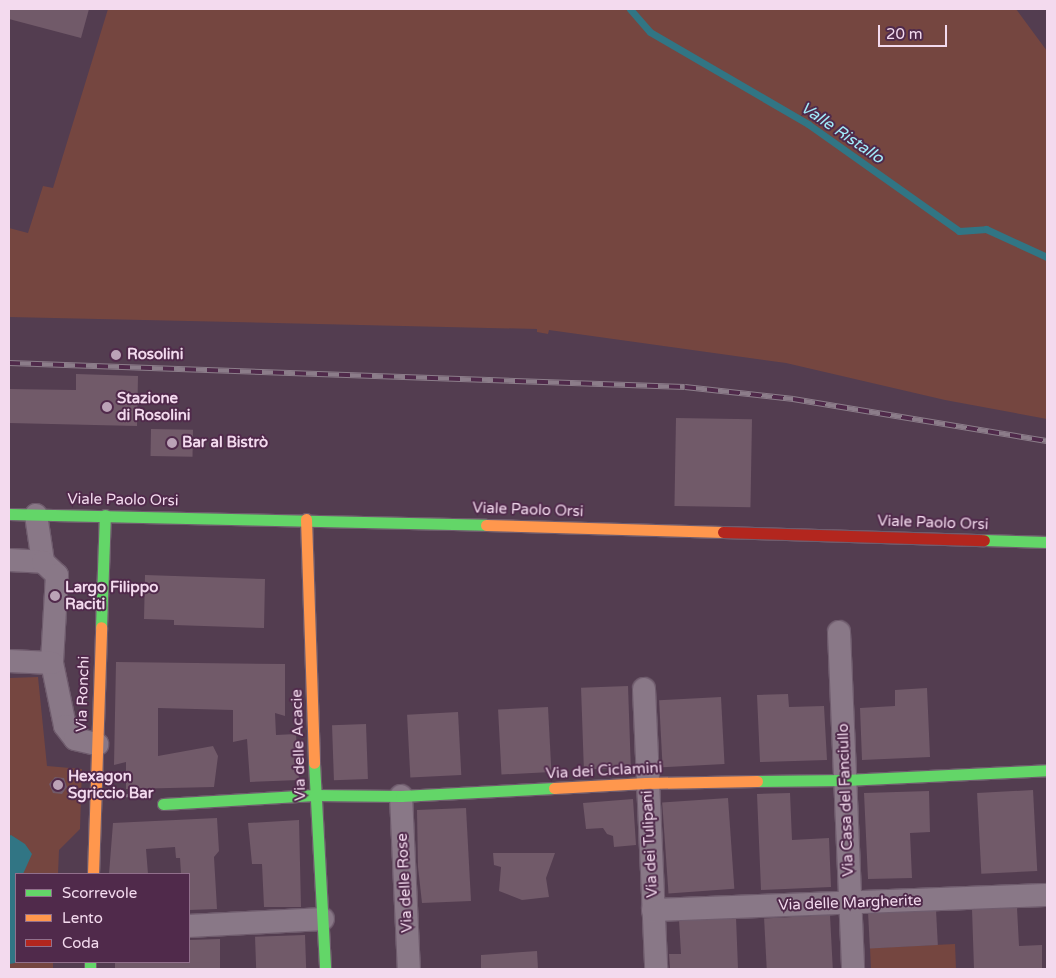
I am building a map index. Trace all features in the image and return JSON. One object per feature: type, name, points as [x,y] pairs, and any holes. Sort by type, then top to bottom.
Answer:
[{"type":"street","name":"Viale Paolo Orsi","points":[[9,514],[306,519],[1047,542]]},
{"type":"street","points":[[36,515],[43,562],[57,575],[52,664],[65,726],[75,739],[96,744]]},
{"type":"street","name":"Via Ronchi","points":[[93,873],[105,515]]},
{"type":"street","name":"Via delle Acacie","points":[[306,519],[315,795],[324,919],[325,969]]},
{"type":"street","points":[[9,560],[43,562]]},
{"type":"street","name":"Via Casa del Fanciullo","points":[[839,632],[852,969]]},
{"type":"street","points":[[9,661],[52,664]]},
{"type":"street","name":"Via dei Tulipani","points":[[644,688],[646,783],[656,969]]},
{"type":"street","name":"Via dei Ciclamini","points":[[163,804],[315,795],[401,796],[646,783],[845,780],[1047,770]]},
{"type":"street","name":"Via delle Rose","points":[[401,796],[409,969]]},
{"type":"street","name":"Via delle Margherite","points":[[653,910],[1047,895]]},
{"type":"street","points":[[190,926],[324,919]]},
{"type":"path","points":[[95,797],[163,793],[163,804]]},
{"type":"shaded area","points":[[108,9],[1016,9],[1047,51],[1047,419],[945,400],[786,363],[549,330],[548,334],[537,332],[537,329],[9,317],[9,228],[28,233],[43,186],[53,188]]},
{"type":"shaded area","points":[[38,677],[47,766],[82,769],[80,829],[59,850],[58,873],[15,873],[15,963],[53,963],[53,969],[9,969],[9,678]]},
{"type":"shaded area","points":[[955,944],[956,969],[871,969],[870,948]]},
{"type":"water","points":[[11,835],[25,844],[32,854],[23,873],[15,873],[15,963],[9,964],[9,836]]},
{"type":"building","points":[[9,9],[89,9],[81,38],[9,19]]},
{"type":"building","points":[[76,374],[138,376],[137,426],[9,423],[9,389],[76,390]]},
{"type":"building","points":[[676,418],[752,419],[750,507],[674,506]]},
{"type":"building","name":"Bar al Bistrò","points":[[151,429],[193,430],[193,457],[151,456]]},
{"type":"building","points":[[145,575],[265,579],[264,628],[174,625],[174,620],[144,619]]},
{"type":"building","points":[[116,662],[285,664],[285,716],[275,713],[276,735],[296,734],[299,780],[250,782],[247,739],[233,742],[233,710],[158,708],[158,756],[213,746],[218,756],[214,787],[126,789],[126,762],[114,765]]},
{"type":"building","points":[[628,686],[631,768],[584,770],[581,688]]},
{"type":"building","points":[[927,688],[930,757],[862,760],[860,708],[895,706],[895,690]]},
{"type":"building","points":[[788,694],[789,707],[824,706],[827,760],[760,762],[757,695]]},
{"type":"building","points":[[721,697],[725,764],[663,767],[659,700]]},
{"type":"building","points":[[548,707],[551,772],[501,775],[498,710]]},
{"type":"building","points":[[458,712],[461,775],[410,778],[407,715]]},
{"type":"building","points":[[366,724],[368,779],[334,780],[332,725]]},
{"type":"building","name":"Hexagon Sgriccio Bar","points":[[55,777],[64,778],[67,787],[62,794],[53,793],[49,784]]},
{"type":"building","points":[[1033,790],[1037,871],[981,874],[977,793]]},
{"type":"building","points":[[929,791],[930,832],[910,833],[912,878],[868,879],[864,793]]},
{"type":"building","points":[[790,793],[792,840],[829,838],[831,887],[761,890],[757,794]]},
{"type":"building","points":[[728,798],[734,889],[669,893],[662,803]]},
{"type":"building","points":[[633,799],[636,845],[614,847],[613,836],[607,834],[603,828],[586,829],[583,803]]},
{"type":"building","points":[[466,808],[471,901],[422,903],[418,867],[417,810]]},
{"type":"building","points":[[217,818],[219,851],[214,857],[217,909],[190,910],[190,873],[181,873],[180,858],[176,858],[175,847],[146,849],[148,873],[109,873],[113,823]]},
{"type":"building","points":[[299,820],[301,907],[264,907],[262,864],[252,864],[248,823]]},
{"type":"building","points":[[493,853],[555,853],[546,878],[549,897],[522,900],[499,891],[501,867],[494,865]]},
{"type":"building","points":[[1017,908],[1019,946],[1042,945],[1042,969],[974,969],[972,909]]},
{"type":"building","points":[[936,910],[938,945],[870,949],[868,914]]},
{"type":"building","points":[[830,915],[833,969],[767,969],[764,918]]},
{"type":"building","points":[[736,917],[738,969],[670,969],[669,954],[681,954],[679,920]]},
{"type":"building","points":[[305,935],[306,969],[256,969],[255,937]]},
{"type":"building","points":[[220,939],[220,969],[115,969],[115,963],[190,963],[190,940]]},
{"type":"building","points":[[537,951],[538,969],[481,969],[481,955]]},
{"type":"waterway","name":"Valle Ristallo","points":[[630,9],[650,32],[808,124],[959,231],[986,229],[1047,257]]},
{"type":"railway","points":[[9,363],[685,387],[793,399],[1047,441]]},
{"type":"traffic: fast","points":[[9,514],[486,525]]},
{"type":"traffic: fast","points":[[101,627],[105,515]]},
{"type":"traffic: fast","points":[[984,540],[1047,542]]},
{"type":"traffic: fast","points":[[314,763],[325,969]]},
{"type":"traffic: fast","points":[[757,781],[845,780],[1047,770]]},
{"type":"traffic: fast","points":[[163,804],[315,795],[401,796],[554,788]]},
{"type":"traffic: fast","points":[[90,963],[90,969]]},
{"type":"traffic: slow","points":[[306,519],[314,763]]},
{"type":"traffic: slow","points":[[486,525],[723,532]]},
{"type":"traffic: slow","points":[[93,873],[101,627]]},
{"type":"traffic: slow","points":[[554,788],[646,783],[757,781]]},
{"type":"traffic: jam","points":[[723,532],[984,540]]},
{"type":"place","name":"Rosolini","points":[[116,355]]},
{"type":"place","name":"Stazione di Rosolini","points":[[107,407]]},
{"type":"place","name":"Bar al Bistrò","points":[[172,443]]},
{"type":"place","name":"Largo Filippo Raciti","points":[[55,596]]},
{"type":"place","name":"Hexagon Sgriccio Bar","points":[[58,785]]}]
